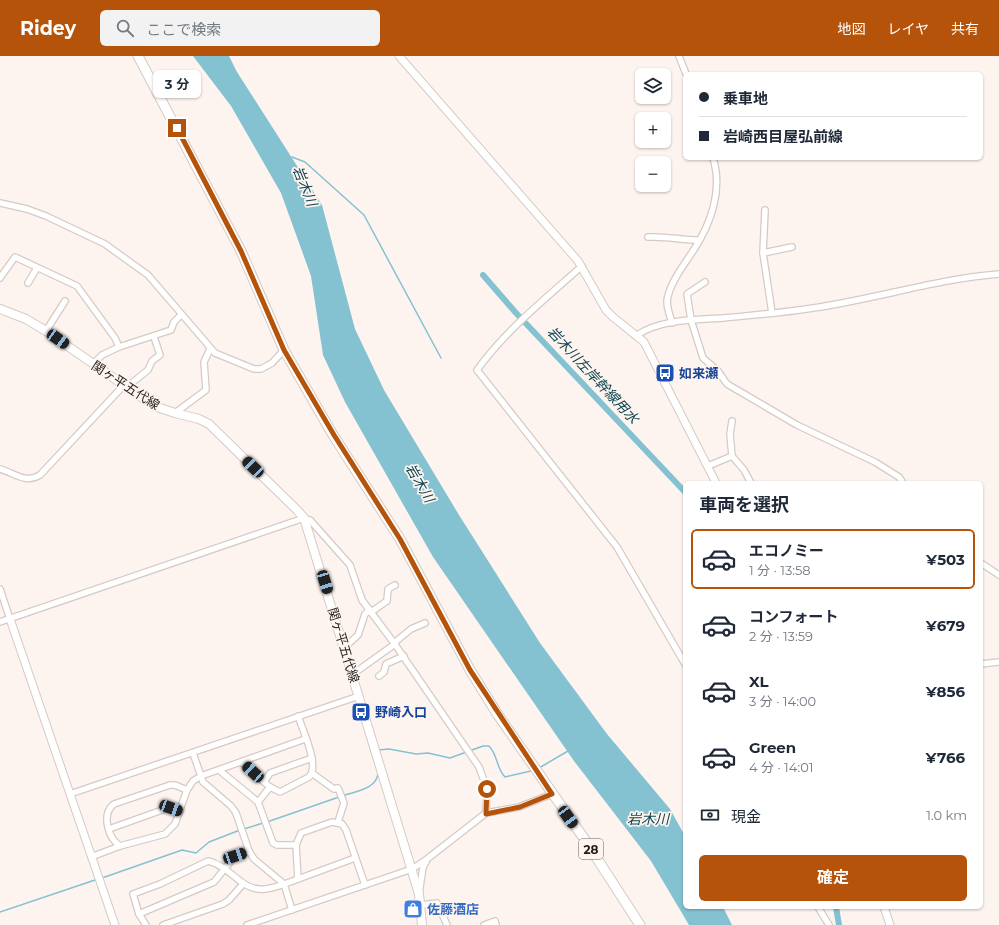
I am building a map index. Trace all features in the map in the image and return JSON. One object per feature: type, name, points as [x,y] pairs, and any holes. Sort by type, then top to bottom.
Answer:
[{"type":"main road","name":"28","points":[[138,56],[241,251],[284,350],[334,435],[400,539],[470,670],[640,925]]},
{"type":"main road","name":"関ヶ平五代線","points":[[0,309],[46,330],[93,364],[127,385],[154,406],[175,413],[199,418],[210,424],[304,518],[345,647],[412,869],[421,905],[422,925]]},
{"type":"street","points":[[399,56],[582,266],[606,310],[644,342],[715,481]]},
{"type":"street","points":[[679,56],[685,72]]},
{"type":"street","points":[[672,324],[667,302],[668,296],[678,274],[699,240],[714,208],[716,196],[716,166],[714,160]]},
{"type":"street","points":[[0,203],[39,214],[105,244],[148,275],[210,350],[215,354],[254,369],[261,369],[272,363],[284,350]]},
{"type":"street","points":[[765,210],[763,253],[772,313]]},
{"type":"street","points":[[648,237],[667,236],[682,240],[699,240]]},
{"type":"street","points":[[763,253],[792,247]]},
{"type":"street","points":[[0,278],[15,257],[78,286],[115,338],[119,347]]},
{"type":"street","points":[[582,266],[526,316],[489,353],[477,370],[617,547],[683,661]]},
{"type":"street","points":[[28,283],[37,268]]},
{"type":"street","points":[[637,335],[647,329],[691,320],[772,313],[852,302],[962,277],[999,274]]},
{"type":"street","points":[[705,282],[687,294],[691,320],[703,358],[718,371],[728,384],[796,425],[875,462],[899,477],[902,481]]},
{"type":"street","points":[[46,330],[65,301]]},
{"type":"street","points":[[93,364],[102,355],[119,347],[171,330],[174,322],[181,315]]},
{"type":"street","points":[[0,469],[22,478],[33,480],[40,475],[127,385],[148,370],[152,361],[160,356],[154,336]]},
{"type":"street","points":[[175,413],[206,390],[204,362],[210,350]]},
{"type":"street","points":[[732,420],[730,434],[732,456],[744,470],[750,481]]},
{"type":"street","points":[[708,466],[732,456]]},
{"type":"street","points":[[0,622],[304,518],[310,520],[350,565],[362,600],[395,643],[471,754],[484,778],[487,789],[486,814]]},
{"type":"street","points":[[983,564],[999,575]]},
{"type":"street","points":[[345,647],[358,636],[365,614],[387,600],[388,589],[395,585]]},
{"type":"street","points":[[0,589],[115,925]]},
{"type":"street","points":[[353,674],[411,630],[425,623]]},
{"type":"street","points":[[379,676],[384,672],[386,664],[404,656]]},
{"type":"street","points":[[983,664],[999,662]]},
{"type":"street","points":[[70,794],[359,696]]},
{"type":"street","points":[[241,762],[270,787],[280,792],[310,778],[313,774],[314,768],[298,716]]},
{"type":"street","points":[[91,857],[120,846],[165,834],[175,824],[187,790],[193,781],[201,776],[305,739]]},
{"type":"street","points":[[193,753],[201,776],[207,787],[231,806],[242,830],[249,851],[254,859],[284,884],[292,910]]},
{"type":"street","points":[[264,782],[270,773],[312,758]]},
{"type":"street","points":[[219,770],[258,802],[273,843],[277,845],[296,845]]},
{"type":"street","points":[[313,774],[334,789],[338,788],[344,804],[338,822]]},
{"type":"street","points":[[120,846],[114,841],[106,819],[107,813],[114,804],[170,785],[175,785],[187,790]]},
{"type":"street","points":[[258,802],[270,787]]},
{"type":"street","points":[[247,925],[412,869],[427,860],[486,814],[520,807],[552,794]]},
{"type":"street","points":[[109,829],[165,809],[171,808],[180,812]]},
{"type":"street","points":[[298,879],[296,845],[301,833],[332,822],[338,822],[342,824],[346,830],[365,885]]},
{"type":"street","points":[[139,914],[214,882],[235,856],[249,851]]},
{"type":"street","points":[[146,925],[139,914],[133,894],[160,884],[208,861],[225,868],[243,884],[260,890],[284,884],[355,858]]},
{"type":"street","points":[[419,894],[423,867],[427,860]]},
{"type":"street","points":[[163,925],[223,904],[229,900],[243,884]]},
{"type":"street","points":[[421,905],[437,903],[447,925]]},
{"type":"street","points":[[819,909],[829,925]]},
{"type":"street","points":[[885,909],[890,925]]},
{"type":"street","points":[[484,925],[495,921],[496,925]]},
{"type":"water","name":"岩木川","points":[[193,56],[229,56],[237,72],[322,205],[355,329],[384,390],[459,515],[540,643],[607,734],[670,809],[683,832],[683,909],[724,909],[732,925],[689,925],[651,861],[574,761],[433,557],[345,402],[323,355],[311,276],[281,193],[231,106]]},
{"type":"waterway","points":[[292,157],[305,162],[364,215],[441,358]]},
{"type":"waterway","name":"岩木川左岸幹線用水","points":[[483,275],[516,313],[683,490]]},
{"type":"waterway","points":[[378,750],[389,749],[416,754],[428,753],[450,758],[483,746],[489,746],[494,753],[500,770],[505,777],[531,771]]},
{"type":"waterway","points":[[372,751],[377,769]]},
{"type":"waterway","points":[[539,768],[568,751]]},
{"type":"waterway","points":[[342,796],[370,786],[374,783],[378,773]]},
{"type":"waterway","points":[[267,822],[339,797]]},
{"type":"waterway","points":[[244,829],[263,823]]},
{"type":"waterway","points":[[102,878],[182,850],[196,853],[209,842],[240,830]]},
{"type":"waterway","points":[[0,912],[95,880]]},
{"type":"waterway","name":"岩木川左岸幹線用水","points":[[836,909],[839,925]]},
{"type":"place","name":"如来瀬","points":[[665,373]]},
{"type":"place","name":"野崎入口","points":[[361,712]]},
{"type":"place","name":"佐藤酒店","points":[[413,909]]},
{"type":"route","points":[[177,128],[241,251],[284,350],[334,435],[400,539],[470,670],[506,727],[552,794],[520,807],[486,814],[487,789]]}]
